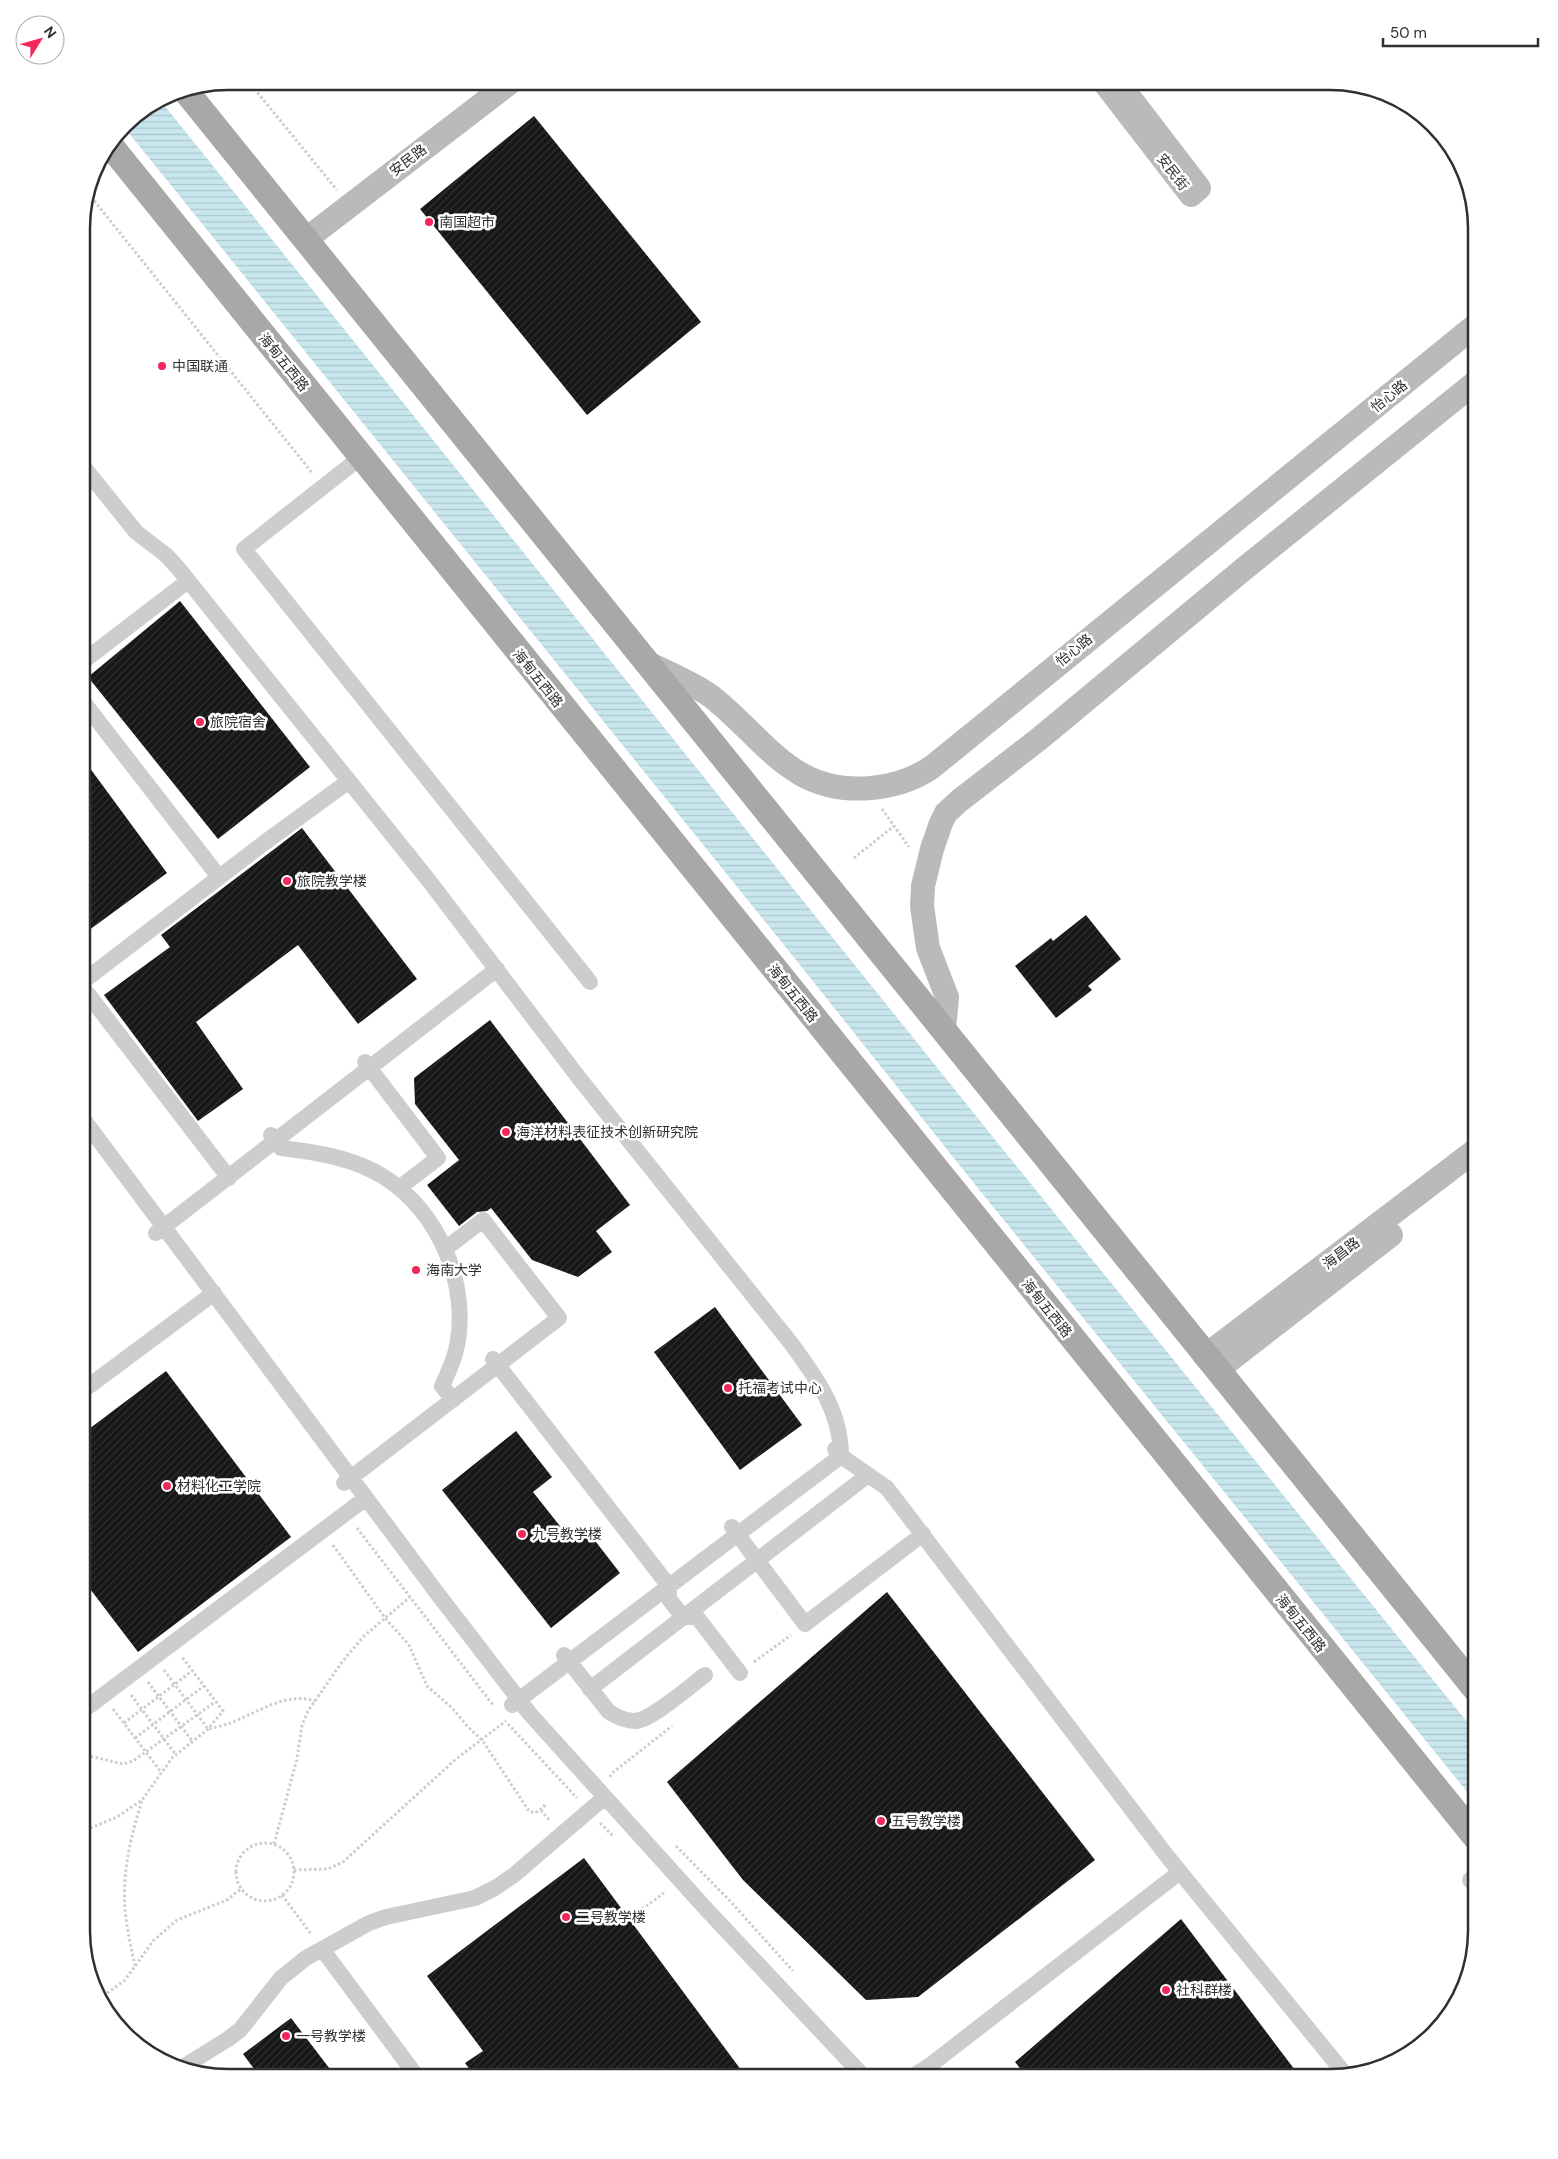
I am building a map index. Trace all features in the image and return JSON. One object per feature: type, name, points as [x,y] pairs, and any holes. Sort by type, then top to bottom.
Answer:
[{"type":"main road","points":[[190,96],[643,660],[1468,1680]]},
{"type":"main road","name":"海甸五西路","points":[[114,150],[1468,1828]]},
{"type":"street","name":"安民路","points":[[302,236],[344,198],[483,90]]},
{"type":"street","name":"安民路","points":[[302,236],[500,90]]},
{"type":"street","name":"安民街","points":[[1109,90],[1191,195],[1200,188],[1123,90]]},
{"type":"street","name":"怡心路","points":[[643,660],[711,696],[771,753],[793,769],[816,782],[844,788],[866,788],[894,785],[912,779],[932,768],[1468,331]]},
{"type":"street","points":[[944,1030],[947,997],[928,948],[922,906],[923,886],[932,849],[946,813],[1252,562],[1468,388]]},
{"type":"street","points":[[361,457],[244,549],[590,982]]},
{"type":"street","points":[[90,475],[136,532],[166,555],[183,580],[491,969],[572,1081],[793,1358],[820,1401],[831,1428],[835,1455],[864,1477],[881,1493],[919,1537],[1177,1874],[1330,2069]]},
{"type":"street","points":[[90,485],[130,534],[183,580]]},
{"type":"street","points":[[90,647],[183,580]]},
{"type":"street","points":[[90,656],[183,580]]},
{"type":"street","points":[[90,710],[214,877]]},
{"type":"street","points":[[90,722],[214,877]]},
{"type":"street","points":[[90,970],[344,781]]},
{"type":"street","points":[[90,977],[214,877]]},
{"type":"street","points":[[158,1227],[491,969]]},
{"type":"street","points":[[90,996],[223,1177]]},
{"type":"street","points":[[90,1011],[223,1177]]},
{"type":"street","points":[[367,1065],[438,1158],[399,1188]]},
{"type":"street","points":[[90,1129],[158,1227],[513,1699],[701,1916],[846,2069]]},
{"type":"street","points":[[274,1138],[281,1148],[313,1152],[350,1161],[383,1176],[399,1188],[426,1218],[444,1249],[455,1277],[460,1328],[456,1351],[442,1386],[450,1397]]},
{"type":"street","points":[[90,1145],[158,1227]]},
{"type":"street","name":"海昌路","points":[[1211,1363],[1468,1156]]},
{"type":"street","name":"海昌路","points":[[1211,1363],[1468,1176]]},
{"type":"street","points":[[345,1478],[499,1359],[554,1312],[483,1220],[444,1249]]},
{"type":"street","points":[[90,1376],[207,1292]]},
{"type":"street","points":[[90,1385],[207,1292]]},
{"type":"street","points":[[499,1359],[670,1580],[669,1599],[683,1617]]},
{"type":"street","points":[[513,1699],[835,1455]]},
{"type":"street","points":[[590,1688],[864,1477]]},
{"type":"street","points":[[90,1705],[363,1501]]},
{"type":"street","points":[[735,1531],[805,1624],[919,1537]]},
{"type":"street","points":[[683,1617],[697,1616],[740,1673]]},
{"type":"street","points":[[566,1658],[609,1712],[618,1718],[636,1721],[657,1710],[705,1675]]},
{"type":"street","points":[[189,2063],[228,2040],[240,2030],[281,1978],[306,1958],[369,1923],[386,1917],[475,1898],[495,1888],[522,1869],[602,1800]]},
{"type":"street","points":[[602,1800],[857,2069]]},
{"type":"street","points":[[1460,1819],[1468,1833]]},
{"type":"street","points":[[931,2069],[1177,1874]]},
{"type":"street","points":[[1177,1874],[1339,2068]]},
{"type":"street","points":[[322,1949],[411,2069]]},
{"type":"path","points":[[255,90],[344,198]]},
{"type":"path","points":[[93,200],[324,487]]},
{"type":"path","points":[[877,802],[912,850]]},
{"type":"path","points":[[854,858],[894,826]]},
{"type":"path","points":[[322,1531],[385,1618],[410,1645],[426,1686],[452,1708],[482,1740],[529,1811],[535,1812],[540,1810],[545,1803]]},
{"type":"path","points":[[274,1844],[297,1760],[302,1725],[315,1701],[352,1649],[364,1636],[410,1597]]},
{"type":"path","points":[[740,1673],[805,1624]]},
{"type":"path","points":[[135,1967],[125,1908],[125,1883],[131,1839],[142,1800],[176,1754],[208,1729],[223,1712],[180,1655]]},
{"type":"path","points":[[162,1668],[208,1729]]},
{"type":"path","points":[[124,1723],[192,1671]]},
{"type":"path","points":[[146,1680],[193,1742]]},
{"type":"path","points":[[135,1738],[204,1686]]},
{"type":"path","points":[[129,1692],[176,1754]]},
{"type":"path","points":[[208,1729],[227,1724],[282,1702],[296,1699],[315,1701]]},
{"type":"path","points":[[90,1756],[123,1764],[133,1761],[215,1702]]},
{"type":"path","points":[[111,1706],[161,1772]]},
{"type":"path","points":[[294,1870],[328,1869],[343,1862],[456,1759],[506,1721]]},
{"type":"path","points":[[602,1800],[611,1774],[678,1721]]},
{"type":"path","points":[[604,1766],[616,1780]]},
{"type":"path","points":[[90,1828],[117,1817],[142,1800]]},
{"type":"path","points":[[673,1842],[730,1901],[794,1973]]},
{"type":"path","points":[[264,1843],[274,1844],[282,1848],[289,1855],[294,1870],[293,1882],[282,1895],[272,1900],[264,1901],[254,1898],[242,1888],[237,1877],[237,1867],[240,1858],[246,1850],[254,1845],[264,1843]]},
{"type":"path","points":[[105,1994],[125,1980],[153,1941],[176,1920],[226,1900],[242,1888]]},
{"type":"path","points":[[638,1912],[664,1893]]},
{"type":"path","points":[[282,1895],[322,1949]]},
{"type":"water","points":[[164,105],[1005,1152],[1468,1723],[1468,1793],[973,1182],[128,132],[144,118]]},
{"type":"building","points":[[534,116],[701,322],[587,415],[420,209]]},
{"type":"building","name":"旅院宿舍","points":[[180,601],[310,767],[218,839],[90,679],[90,675]]},
{"type":"building","points":[[90,768],[167,873],[90,929]]},
{"type":"building","name":"旅院教学楼","points":[[302,828],[417,979],[358,1024],[298,945],[196,1022],[243,1089],[198,1121],[104,995],[170,947],[161,935]]},
{"type":"building","points":[[1086,915],[1121,959],[1088,986],[1092,990],[1056,1018],[1015,966],[1051,938],[1053,941]]},
{"type":"building","name":"海洋材料表征技术创新研究院","points":[[490,1020],[630,1205],[596,1231],[612,1252],[578,1277],[532,1260],[491,1208],[487,1211],[477,1212],[459,1226],[427,1185],[459,1160],[415,1104],[414,1078]]},
{"type":"building","name":"托福考试中心","points":[[715,1307],[802,1425],[740,1470],[654,1352]]},
{"type":"building","name":"材料化工学院","points":[[166,1371],[291,1537],[138,1652],[90,1589],[90,1428]]},
{"type":"building","name":"九号教学楼","points":[[516,1431],[552,1477],[533,1492],[571,1540],[586,1529],[620,1573],[551,1628],[442,1490]]},
{"type":"building","name":"五号教学楼","points":[[887,1592],[1095,1860],[918,1997],[866,2000],[743,1880],[667,1782]]},
{"type":"building","name":"二号教学楼","points":[[584,1858],[740,2069],[469,2069],[465,2063],[483,2051],[427,1976]]},
{"type":"building","name":"社科群楼","points":[[1181,1919],[1294,2069],[1021,2069],[1015,2062]]},
{"type":"building","name":"一号教学楼","points":[[291,2018],[330,2069],[254,2069],[243,2054]]},
{"type":"place","name":"南国超市","points":[[429,222]]},
{"type":"place","name":"中国联通","points":[[162,366]]},
{"type":"place","name":"旅院宿舍","points":[[200,722]]},
{"type":"place","name":"旅院教学楼","points":[[287,881]]},
{"type":"place","name":"海洋材料表征技术创新研究院","points":[[506,1132]]},
{"type":"place","name":"海南大学","points":[[416,1270]]},
{"type":"place","name":"托福考试中心","points":[[728,1388]]},
{"type":"place","name":"材料化工学院","points":[[167,1486]]},
{"type":"place","name":"九号教学楼","points":[[522,1534]]},
{"type":"place","name":"五号教学楼","points":[[881,1821]]},
{"type":"place","name":"二号教学楼","points":[[566,1917]]},
{"type":"place","name":"社科群楼","points":[[1166,1990]]},
{"type":"place","name":"一号教学楼","points":[[286,2036]]}]
